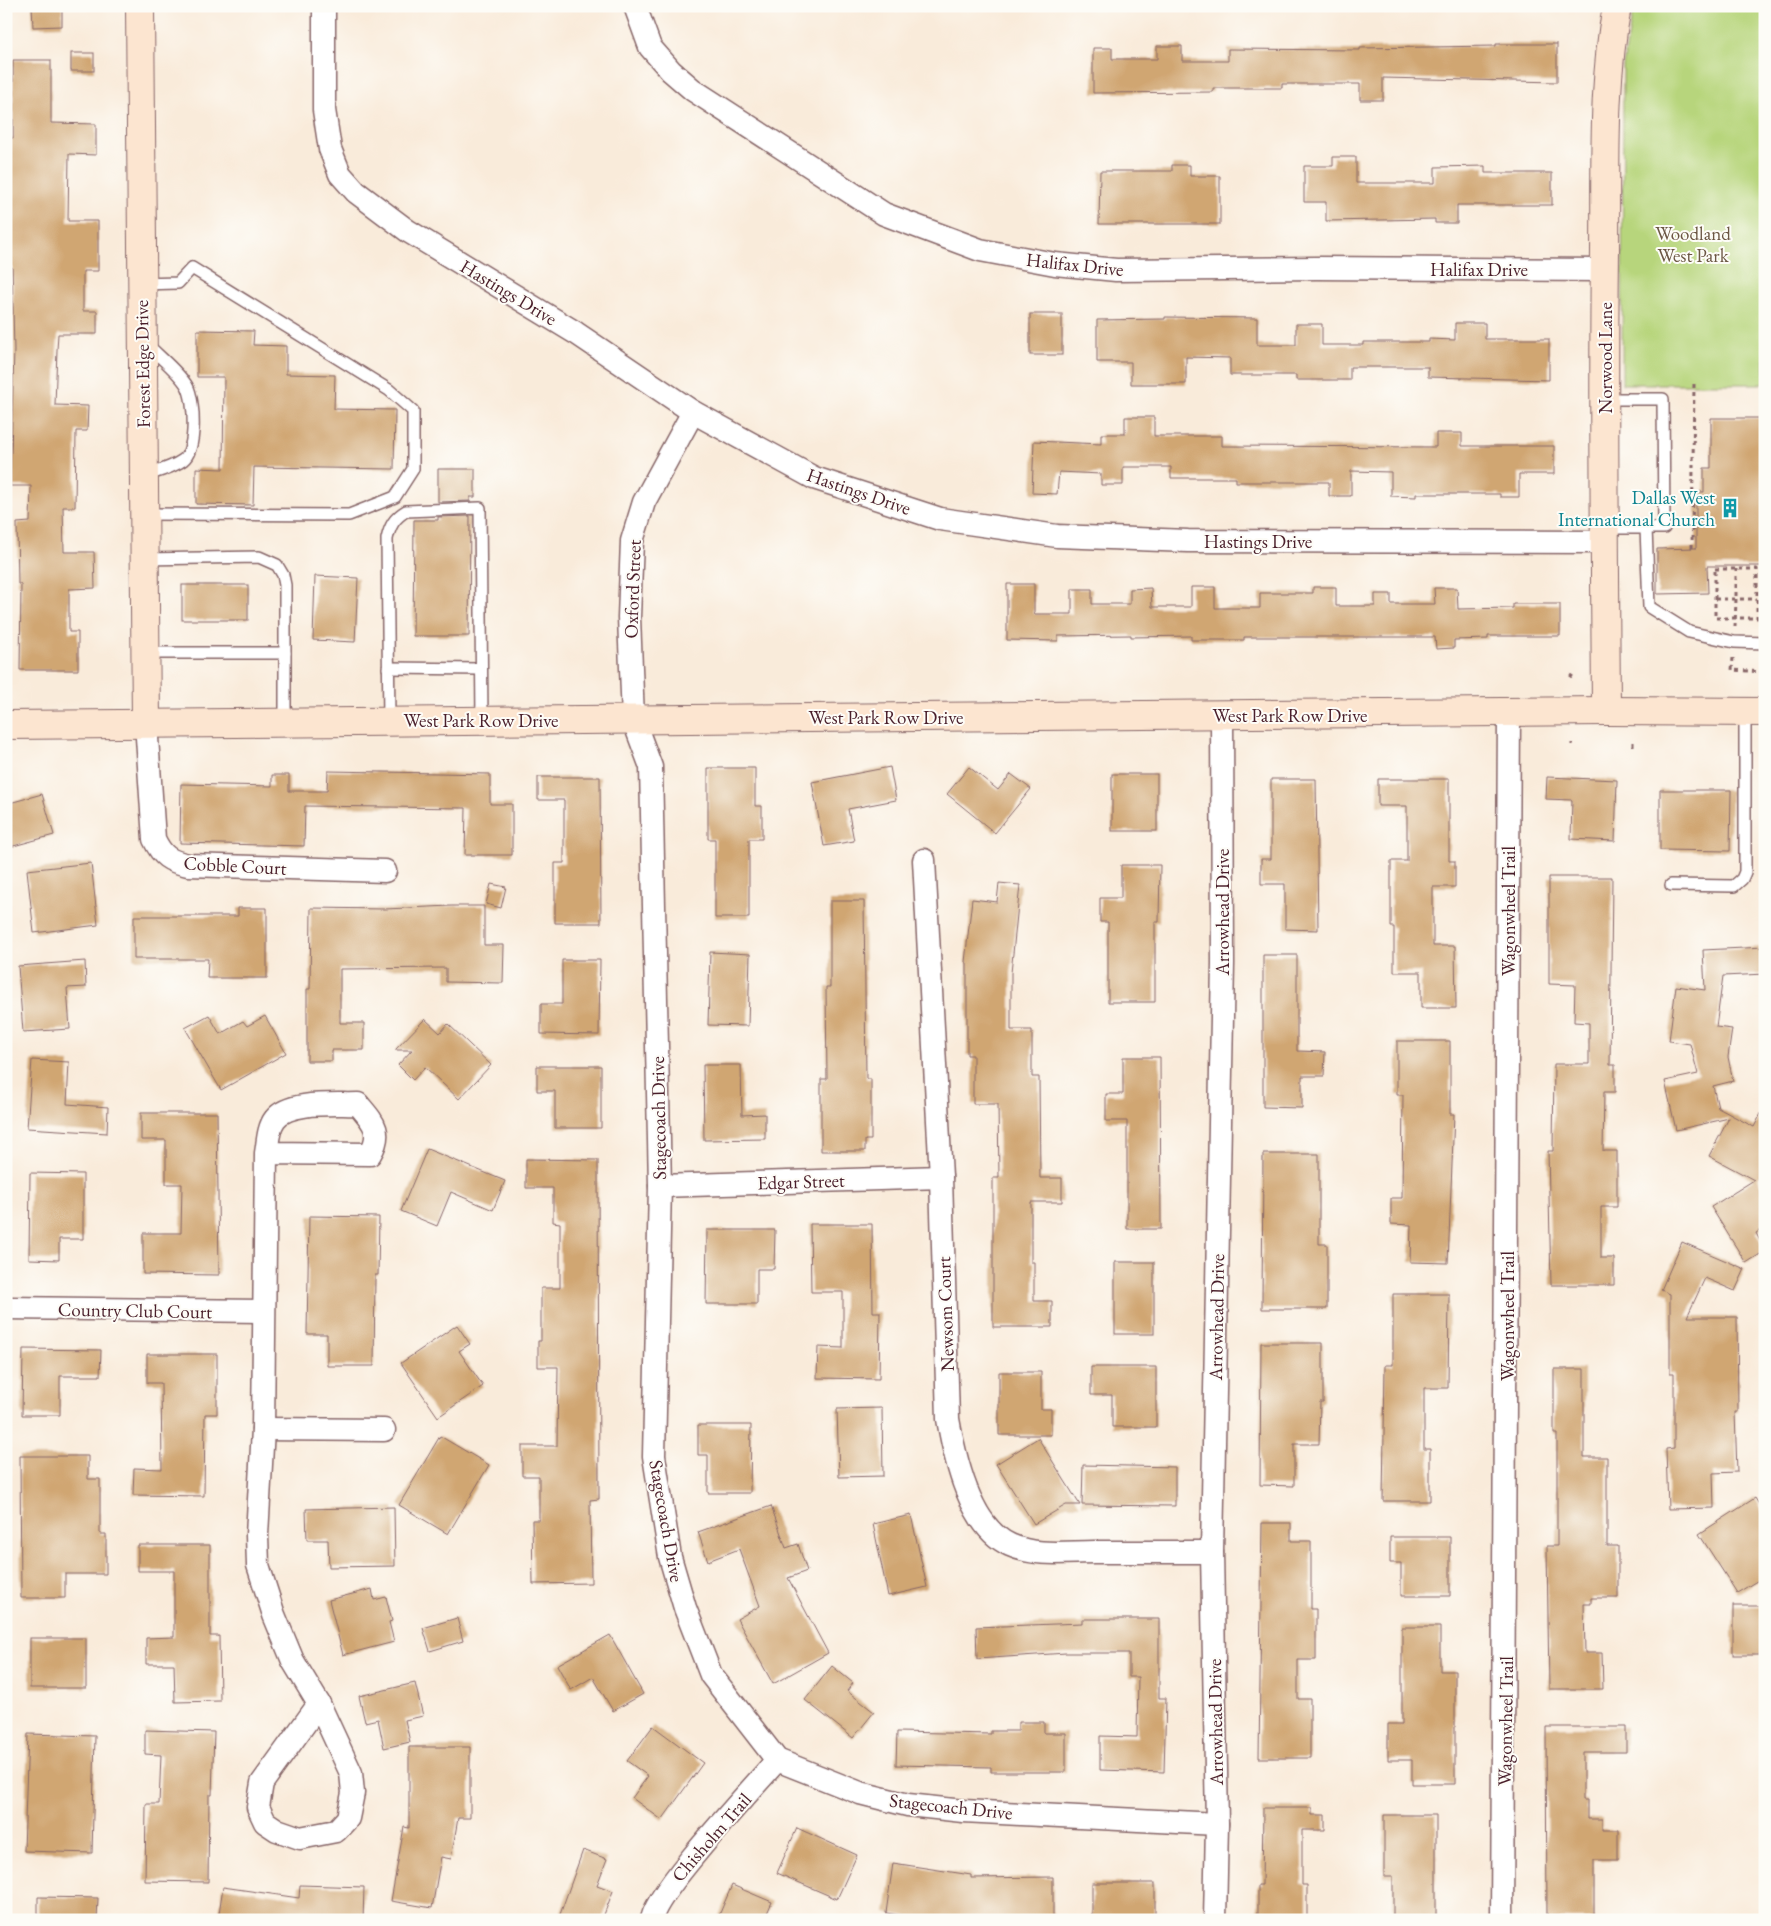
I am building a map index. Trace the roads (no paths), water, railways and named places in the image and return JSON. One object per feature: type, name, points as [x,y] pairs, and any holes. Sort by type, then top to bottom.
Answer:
[{"type":"main road","name":"Forest Edge Drive","points":[[140,6],[146,722]]},
{"type":"main road","name":"Norwood Lane","points":[[1606,711],[1605,270],[1607,92],[1610,46],[1617,6]]},
{"type":"main road","name":"West Park Row Drive","points":[[6,725],[146,722],[1606,711],[1755,712]]},
{"type":"street","name":"Hastings Drive","points":[[324,6],[324,110],[330,149],[340,174],[356,192],[408,231],[576,333],[693,412],[814,478],[940,519],[1056,536],[1188,541],[1605,535]]},
{"type":"street","name":"Halifax Drive","points":[[635,6],[650,47],[671,71],[693,90],[884,214],[980,250],[1055,264],[1116,270],[1317,268],[1605,270]]},
{"type":"street","name":"Oxford Street","points":[[633,719],[629,617],[632,540],[644,502],[693,412]]},
{"type":"street","name":"Wagonwheel Trail","points":[[1502,1920],[1506,1635],[1509,713]]},
{"type":"street","name":"Arrowhead Drive","points":[[1215,1920],[1217,1824],[1212,1552],[1223,963],[1222,715]]},
{"type":"street","name":"Stagecoach Drive","points":[[633,719],[651,767],[660,1186],[654,1456],[670,1557],[685,1608],[711,1675],[777,1760],[860,1794],[908,1805],[963,1811],[1217,1824]]},
{"type":"street","name":"Cobble Court","points":[[146,722],[154,839],[161,853],[172,862],[188,865],[385,871]]},
{"type":"street","name":"Newsom Court","points":[[924,860],[942,1177],[948,1419],[957,1464],[966,1490],[985,1525],[1010,1545],[1039,1552],[1212,1552]]},
{"type":"street","points":[[266,1153],[370,1154],[377,1143],[375,1125],[358,1104],[300,1106],[285,1111],[275,1119],[269,1132],[266,1153],[262,1477],[256,1535],[258,1565],[274,1615],[293,1661],[319,1704],[351,1773],[353,1793],[348,1818],[336,1832],[300,1838],[277,1830],[265,1822],[258,1807],[262,1783],[319,1704]]},
{"type":"street","name":"Edgar Street","points":[[660,1186],[942,1177]]},
{"type":"street","name":"Country Club Court","points":[[6,1308],[263,1311]]},
{"type":"street","points":[[263,1428],[384,1430]]},
{"type":"street","name":"Chisholm Trail","points":[[652,1920],[652,1913],[669,1886],[777,1760]]},
{"type":"lane","points":[[142,284],[178,283],[192,268],[388,390],[413,410],[413,469],[395,497],[350,516],[144,514]]},
{"type":"lane","points":[[142,339],[186,384],[190,394],[192,442],[190,452],[184,460],[143,476]]},
{"type":"lane","points":[[1605,399],[1662,399],[1664,528],[1646,528],[1605,535]]},
{"type":"lane","points":[[388,721],[386,538],[389,528],[399,515],[406,511],[480,508],[480,669],[482,720]]},
{"type":"lane","points":[[1646,528],[1649,607],[1689,632],[1734,642],[1765,643]]},
{"type":"lane","points":[[144,558],[258,557],[277,565],[283,575],[285,585],[285,722]]},
{"type":"lane","points":[[145,653],[285,653]]},
{"type":"lane","points":[[388,668],[480,669]]},
{"type":"lane","points":[[1671,885],[1734,886],[1742,879],[1745,872],[1755,712]]},
{"type":"place","name":"Dallas West International Church","points":[[1730,508]]},
{"type":"park label","name":"Woodland West Park","points":[[1693,244]]}]
